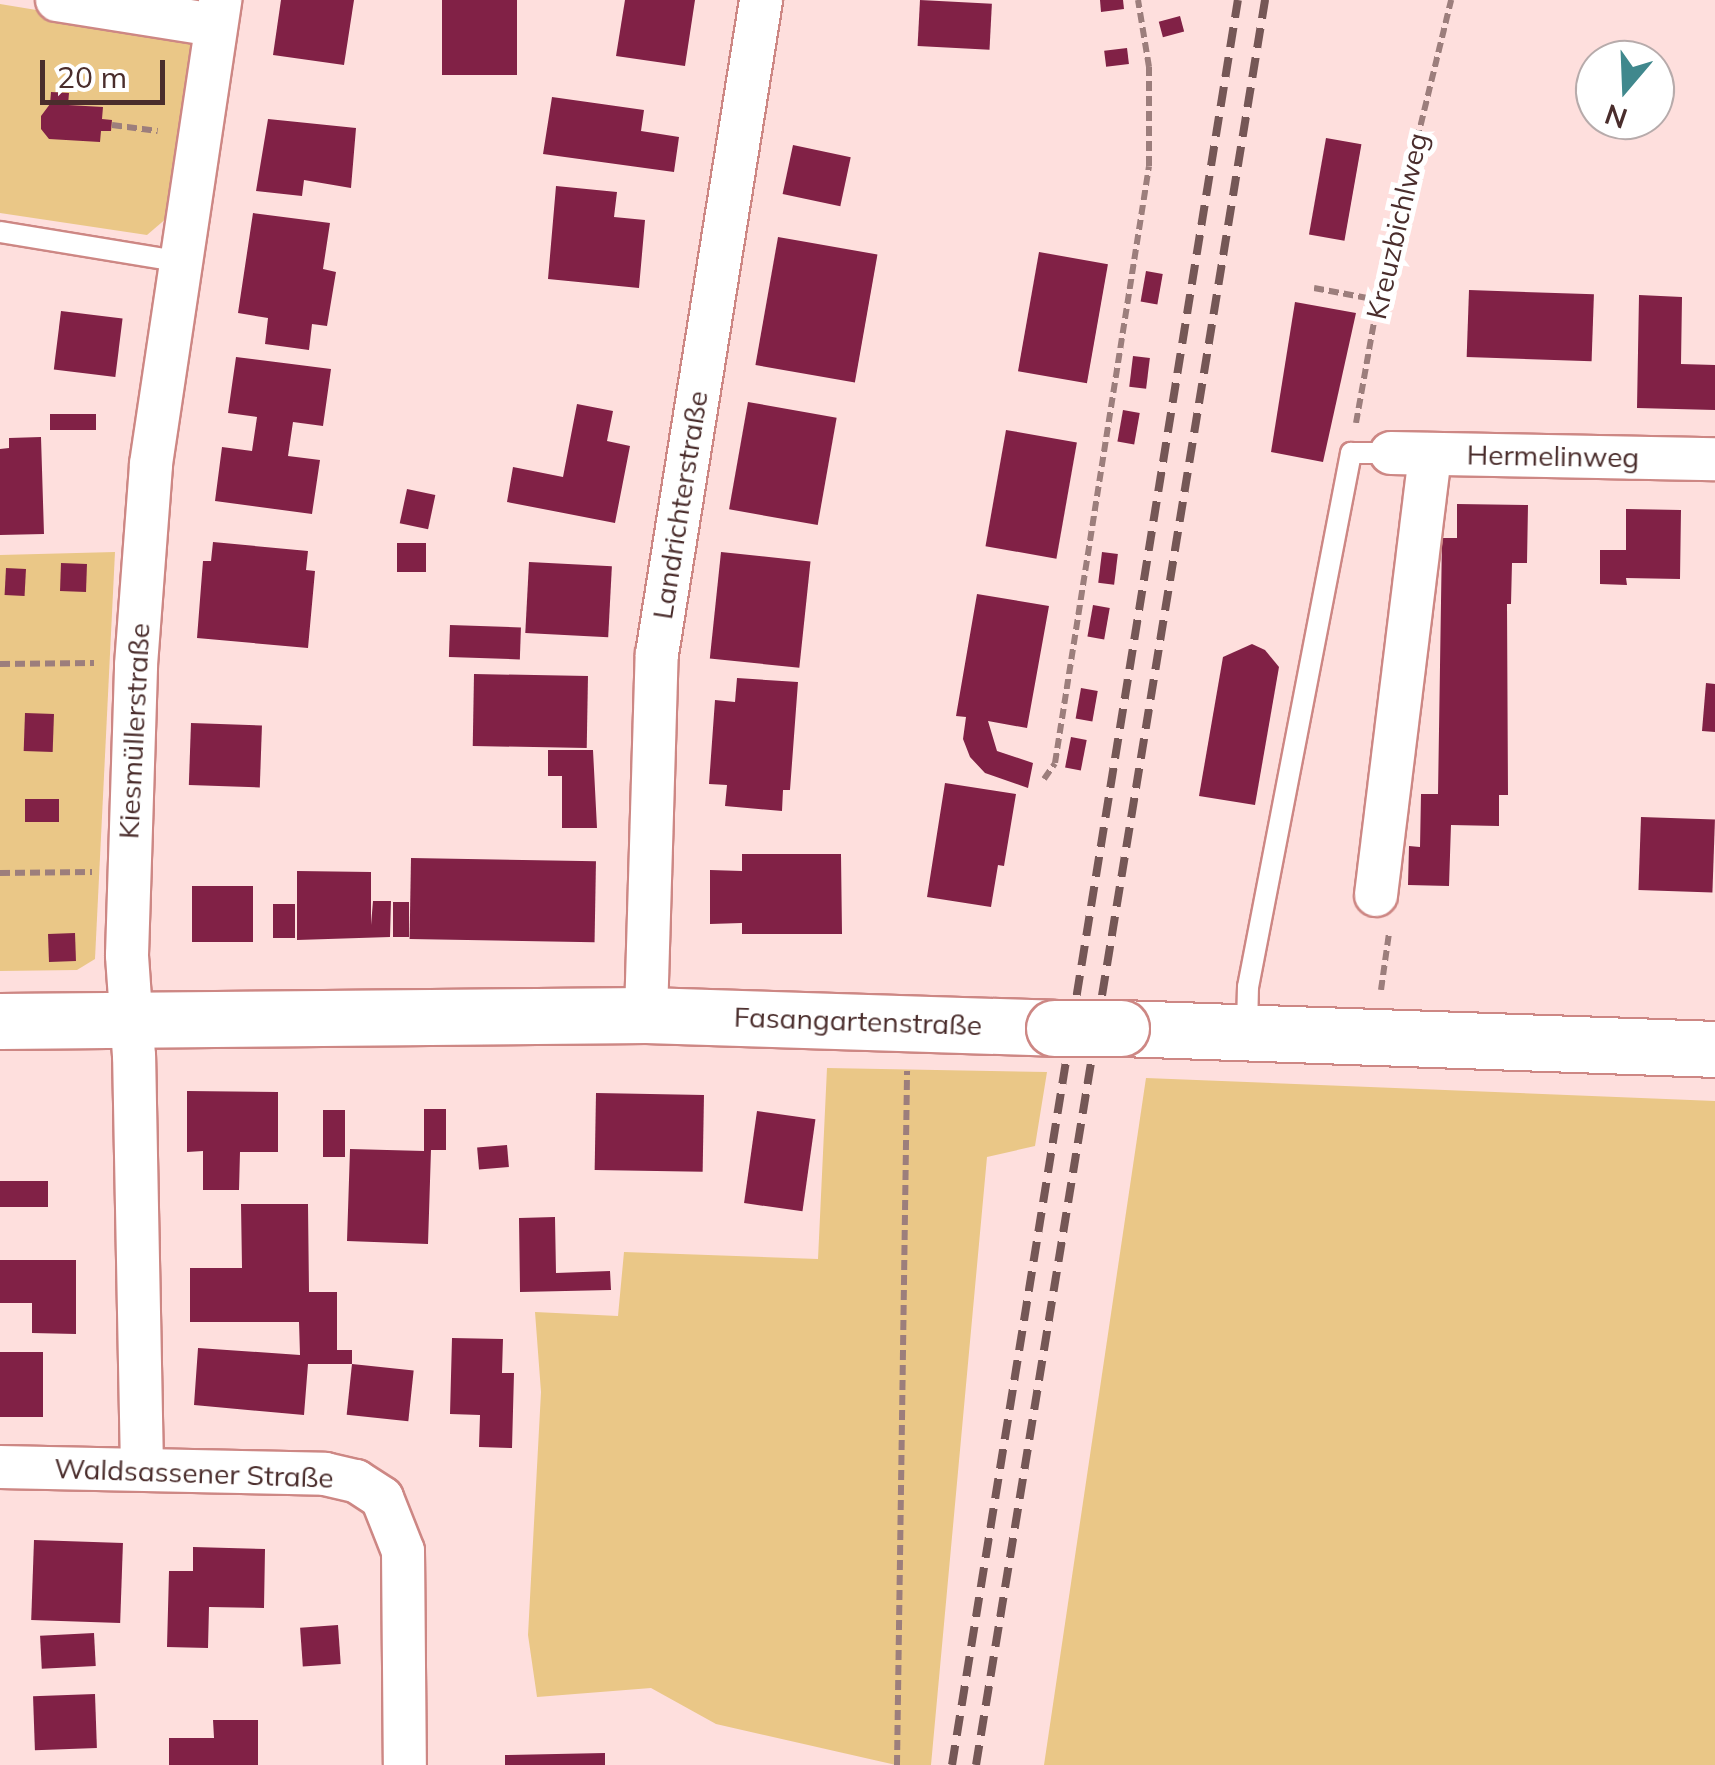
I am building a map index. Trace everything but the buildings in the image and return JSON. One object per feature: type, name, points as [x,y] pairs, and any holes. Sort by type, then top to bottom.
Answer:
[{"type":"street","points":[[57,0],[217,12]]},
{"type":"street","name":"Landrichterstraße","points":[[646,1015],[657,654],[761,0]]},
{"type":"street","name":"Kiesmüllerstraße","points":[[142,1468],[128,872],[136,665],[151,464],[217,12]]},
{"type":"street","points":[[1376,895],[1391,453]]},
{"type":"street","name":"Hermelinweg","points":[[1391,453],[1715,459]]},
{"type":"street","name":"Fasangartenstraße","points":[[0,1021],[646,1015],[1715,1049]]},
{"type":"street","name":"Waldsassener Straße","points":[[0,1467],[325,1474],[356,1481],[382,1498],[403,1551],[405,1765]]},
{"type":"lane","points":[[0,232],[182,262]]},
{"type":"lane","points":[[1246,1032],[1251,972],[1391,453]]},
{"type":"path","points":[[1044,779],[1054,763],[1149,166],[1149,67],[1138,0]]},
{"type":"path","name":"Kreuzbichlweg","points":[[1391,453],[1378,300],[1451,0]]},
{"type":"path","points":[[1314,288],[1378,300]]},
{"type":"path","points":[[0,664],[136,665]]},
{"type":"path","points":[[0,872],[128,872]]},
{"type":"path","points":[[1376,895],[1388,915],[1390,930],[1381,991]]},
{"type":"path","points":[[897,1765],[907,1053]]},
{"type":"shaded area","points":[[0,4],[176,33],[192,44],[168,217],[147,235],[0,213]]},
{"type":"shaded area","points":[[115,552],[95,959],[77,970],[0,971],[0,555]]},
{"type":"shaded area","points":[[827,1068],[1047,1072],[1035,1146],[987,1157],[931,1765],[896,1765],[716,1724],[651,1688],[537,1697],[528,1635],[541,1392],[535,1312],[618,1316],[624,1252],[818,1259]]},
{"type":"shaded area","points":[[1146,1078],[1715,1101],[1715,1765],[1044,1765]]},
{"type":"railway","points":[[952,1765],[1238,0]]},
{"type":"railway","points":[[976,1765],[1265,0]]}]
